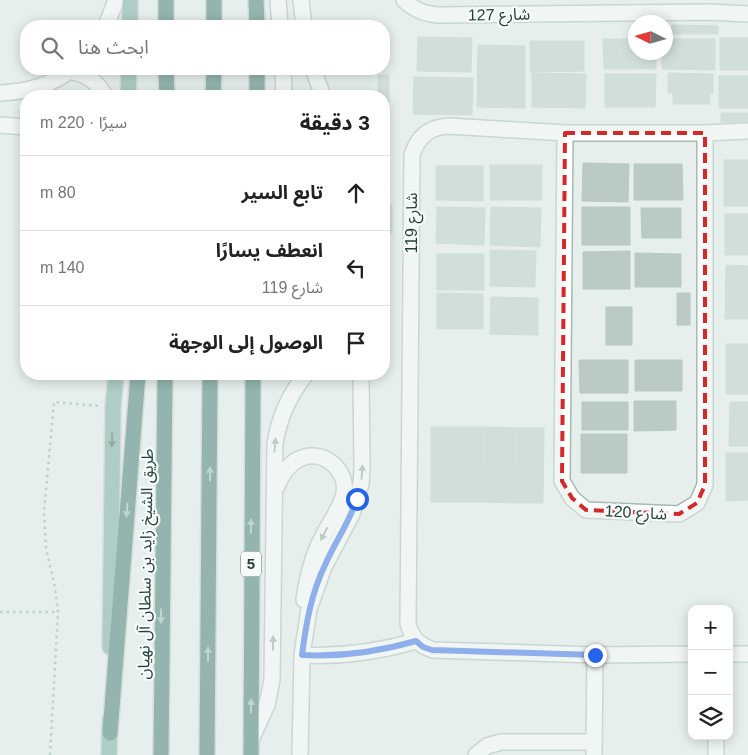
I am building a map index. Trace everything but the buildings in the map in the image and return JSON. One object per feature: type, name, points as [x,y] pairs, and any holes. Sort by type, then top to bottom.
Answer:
[{"type":"highway","points":[[166,0],[166,20]]},
{"type":"highway","points":[[214,0],[214,20]]},
{"type":"highway","points":[[256,0],[257,20]]},
{"type":"highway","points":[[166,75],[167,90]]},
{"type":"highway","points":[[213,90],[214,75]]},
{"type":"highway","points":[[257,75],[257,90]]},
{"type":"highway","points":[[110,733],[138,380]]},
{"type":"highway","name":"طريق الشيخ زايد بن سلطان آل نهيان","points":[[161,755],[165,380]]},
{"type":"highway","points":[[208,755],[210,380]]},
{"type":"highway","name":"5","points":[[250,747],[253,380]]},
{"type":"main road","points":[[130,0],[130,20]]},
{"type":"main road","points":[[128,90],[129,75]]},
{"type":"main road","points":[[110,755],[113,407],[115,380]]},
{"type":"street","points":[[108,20],[116,0]]},
{"type":"street","points":[[278,0],[280,20]]},
{"type":"street","points":[[301,0],[303,20]]},
{"type":"street","name":"شارع 127","points":[[404,0],[415,9],[426,14],[438,15],[566,7],[710,6],[748,14]]},
{"type":"street","points":[[27,90],[48,84],[63,75]]},
{"type":"street","points":[[84,75],[102,90]]},
{"type":"street","points":[[283,75],[284,90]]},
{"type":"street","points":[[313,75],[314,90]]},
{"type":"street","points":[[314,75],[321,90]]},
{"type":"street","points":[[0,93],[20,91]]},
{"type":"street","points":[[0,125],[20,127]]},
{"type":"street","name":"شارع 119","points":[[416,641],[410,632],[408,623],[412,155],[415,146],[429,130],[438,126],[565,133],[706,134],[748,132]]},
{"type":"street","name":"شارع 120","points":[[565,133],[562,481],[572,498],[586,510],[680,514],[697,503],[705,485],[706,134]]},
{"type":"street","points":[[112,380],[113,407]]},
{"type":"street","points":[[250,747],[267,705],[272,680],[274,452],[277,428],[289,398],[302,380]]},
{"type":"street","points":[[300,755],[302,655],[305,632],[316,587],[333,547],[352,514],[361,484],[361,380]]},
{"type":"street","points":[[275,489],[285,470],[293,463],[307,456],[330,461],[336,466],[343,480],[343,495],[321,538],[310,568],[304,600],[305,632]]},
{"type":"street","points":[[302,655],[333,656],[371,652],[416,641],[423,647],[432,650],[595,655],[688,654]]},
{"type":"street","points":[[733,654],[748,654]]},
{"type":"street","points":[[476,755],[487,746],[501,742],[594,749],[595,655]]},
{"type":"street","points":[[716,740],[716,755]]},
{"type":"path","points":[[50,755],[58,612],[54,582],[46,549],[44,512],[54,402],[113,407]]},
{"type":"path","points":[[0,612],[58,612]]},
{"type":"highlighted area","points":[[565,133],[705,133],[705,485],[697,503],[679,514],[586,510],[572,498],[562,481]]},
{"type":"route","points":[[357,499],[347,525],[333,547],[316,587],[309,609],[302,655],[348,655],[371,652],[416,641],[423,647],[432,650],[595,655]]}]
